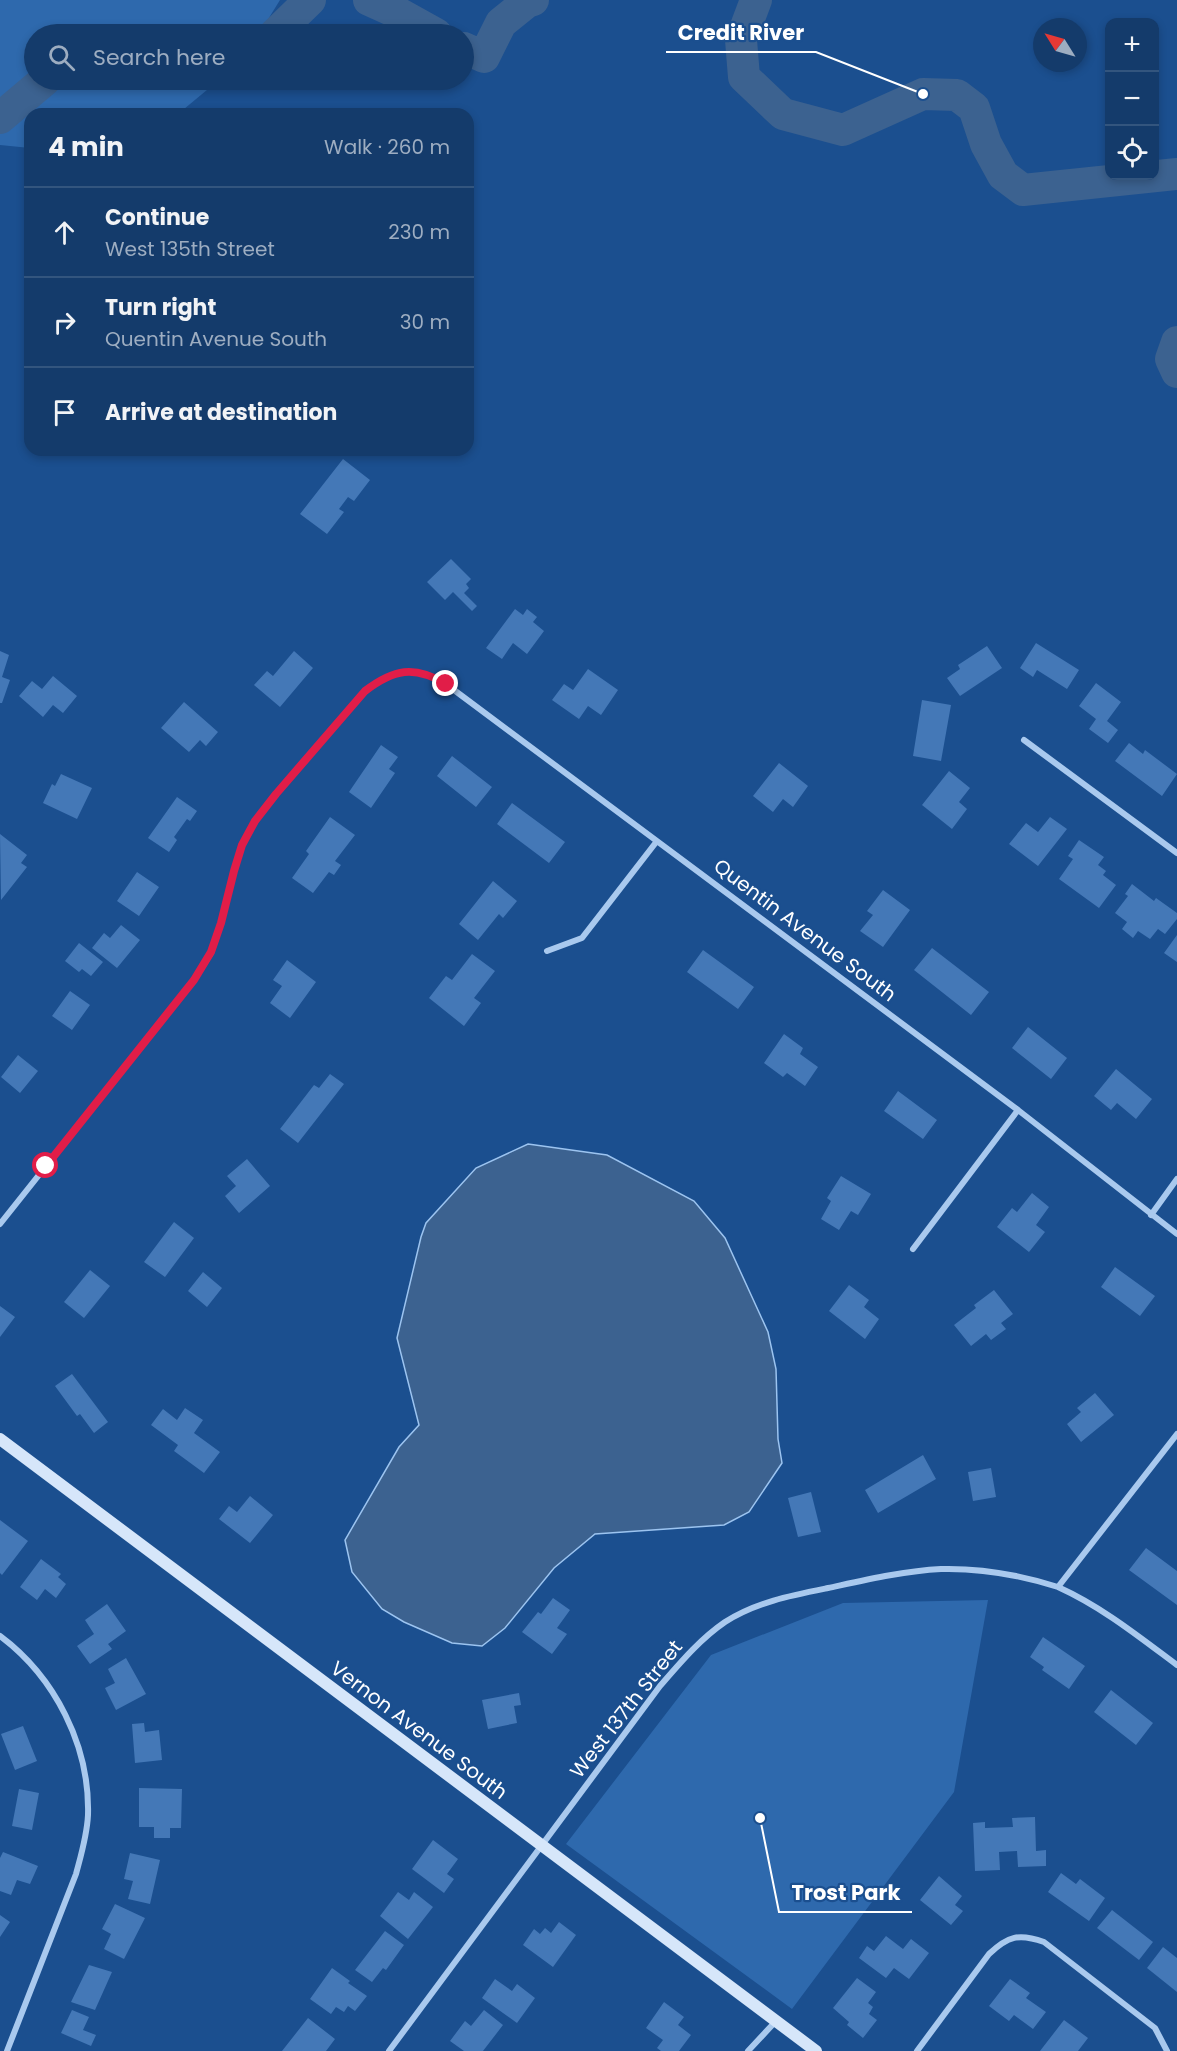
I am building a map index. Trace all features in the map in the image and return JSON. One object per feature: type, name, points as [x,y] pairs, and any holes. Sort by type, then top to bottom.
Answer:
[{"type":"street","name":"Quentin Avenue South","points":[[0,1224],[200,971],[211,952],[221,923],[242,845],[255,821],[365,691],[391,674],[419,672],[446,684],[1018,1110],[1177,1234]]},
{"type":"street","points":[[1024,740],[1177,853]]},
{"type":"street","points":[[547,951],[582,938],[657,841]]},
{"type":"street","points":[[913,1250],[1018,1110]]},
{"type":"street","points":[[1151,1215],[1177,1179]]},
{"type":"street","points":[[1058,1587],[1177,1434]]},
{"type":"street","name":"Vernon Avenue South","points":[[0,1439],[816,2051]]},
{"type":"street","name":"West 137th Street","points":[[389,2051],[660,1686],[705,1638],[726,1622],[744,1613],[783,1597],[874,1578],[940,1569],[984,1571],[1032,1579],[1080,1597],[1106,1612],[1177,1665]]},
{"type":"street","points":[[0,1636],[18,1650],[45,1680],[64,1712],[79,1747],[86,1779],[88,1816],[79,1865],[7,2051]]},
{"type":"street","points":[[917,2051],[989,1954],[1001,1942],[1015,1937],[1030,1937],[1044,1942],[1155,2028],[1167,2051]]},
{"type":"street","points":[[748,2051],[777,2021]]},
{"type":"shaded area","points":[[0,0],[280,0],[265,24],[24,24],[24,90],[207,90],[185,108],[24,108],[24,147],[0,145]]},
{"type":"shaded area","points":[[528,1144],[607,1155],[694,1201],[725,1238],[768,1332],[776,1369],[778,1439],[782,1463],[749,1512],[724,1525],[595,1534],[554,1568],[505,1628],[482,1646],[452,1643],[404,1622],[382,1609],[352,1572],[345,1540],[399,1447],[419,1425],[397,1338],[426,1223],[476,1168]]},
{"type":"shaded area","points":[[988,1600],[954,1792],[792,2009],[566,1844],[711,1655],[843,1603]]},
{"type":"building","points":[[343,459],[370,480],[354,501],[348,497],[339,509],[344,512],[327,534],[300,514]]},
{"type":"building","points":[[451,559],[471,579],[466,584],[469,588],[464,593],[477,606],[472,611],[453,592],[445,600],[427,582]]},
{"type":"building","points":[[515,609],[523,615],[527,609],[537,617],[533,622],[544,631],[527,654],[513,643],[502,659],[486,648]]},
{"type":"building","points":[[1036,643],[1079,670],[1067,689],[1037,670],[1033,677],[1020,668]]},
{"type":"building","points":[[987,646],[1002,668],[960,696],[947,678],[960,669],[958,665]]},
{"type":"building","points":[[0,651],[9,655],[2,677],[10,680],[2,703],[0,703]]},
{"type":"building","points":[[294,651],[313,668],[280,707],[254,685],[267,671],[273,676]]},
{"type":"building","points":[[588,669],[618,690],[601,715],[588,706],[579,719],[552,700],[564,684],[573,690]]},
{"type":"building","points":[[53,676],[77,696],[63,713],[53,705],[43,717],[19,696],[32,681],[42,689]]},
{"type":"building","points":[[1096,683],[1121,702],[1107,721],[1118,730],[1108,743],[1089,729],[1096,719],[1079,706]]},
{"type":"building","points":[[922,700],[951,705],[941,761],[913,756]]},
{"type":"building","points":[[184,702],[218,732],[206,746],[200,740],[189,752],[161,728]]},
{"type":"building","points":[[1129,743],[1143,754],[1145,750],[1177,774],[1162,796],[1115,761]]},
{"type":"building","points":[[381,745],[398,757],[389,769],[395,773],[371,808],[349,792]]},
{"type":"building","points":[[452,756],[492,787],[476,807],[437,776]]},
{"type":"building","points":[[779,763],[808,786],[793,807],[783,799],[773,812],[753,796]]},
{"type":"building","points":[[949,771],[970,788],[959,802],[967,809],[952,829],[922,805]]},
{"type":"building","points":[[61,774],[92,788],[77,819],[43,803],[52,784],[55,786]]},
{"type":"building","points":[[177,797],[197,811],[190,821],[187,819],[174,837],[177,840],[169,852],[148,838]]},
{"type":"building","points":[[512,803],[565,842],[549,863],[497,824]]},
{"type":"building","points":[[330,817],[355,835],[335,861],[341,865],[334,875],[329,872],[313,893],[292,878],[309,854],[306,851]]},
{"type":"building","points":[[1050,817],[1067,829],[1038,866],[1009,844],[1026,823],[1038,832]]},
{"type":"building","points":[[0,834],[27,855],[21,863],[27,867],[1,900]]},
{"type":"building","points":[[1079,840],[1104,857],[1098,865],[1106,871],[1103,875],[1116,885],[1099,908],[1059,879],[1073,859],[1068,856]]},
{"type":"building","points":[[137,872],[159,887],[139,916],[117,901]]},
{"type":"building","points":[[493,881],[517,901],[503,918],[499,914],[478,940],[459,924]]},
{"type":"building","points":[[1132,884],[1154,901],[1156,898],[1177,913],[1177,919],[1165,934],[1158,929],[1150,939],[1138,931],[1133,938],[1122,929],[1127,922],[1115,913],[1128,896],[1125,894]]},
{"type":"building","points":[[883,890],[910,910],[883,947],[860,931],[873,915],[867,911]]},
{"type":"building","points":[[121,925],[140,940],[117,968],[92,948],[104,933],[110,938]]},
{"type":"building","points":[[1177,935],[1177,962],[1164,953]]},
{"type":"building","points":[[79,943],[103,962],[91,976],[82,969],[79,972],[65,961]]},
{"type":"building","points":[[932,948],[989,992],[971,1015],[914,970]]},
{"type":"building","points":[[703,950],[754,987],[738,1009],[687,972]]},
{"type":"building","points":[[472,954],[495,971],[474,998],[481,1003],[464,1026],[429,998],[446,976],[452,980]]},
{"type":"building","points":[[287,960],[316,982],[290,1018],[270,1003],[282,986],[273,980]]},
{"type":"building","points":[[70,991],[90,1005],[72,1030],[52,1016]]},
{"type":"building","points":[[1028,1027],[1067,1058],[1051,1079],[1012,1048]]},
{"type":"building","points":[[784,1034],[803,1048],[800,1054],[818,1067],[805,1086],[787,1073],[783,1077],[764,1063]]},
{"type":"building","points":[[18,1055],[38,1071],[20,1093],[1,1077]]},
{"type":"building","points":[[1116,1069],[1152,1099],[1136,1119],[1117,1103],[1111,1110],[1094,1096]]},
{"type":"building","points":[[330,1074],[344,1084],[298,1143],[280,1129],[314,1085],[319,1088]]},
{"type":"building","points":[[898,1091],[937,1120],[923,1139],[884,1111]]},
{"type":"building","points":[[247,1159],[270,1186],[239,1213],[225,1196],[236,1186],[227,1176]]},
{"type":"building","points":[[841,1176],[871,1194],[858,1215],[851,1211],[839,1230],[821,1219],[831,1201],[827,1198]]},
{"type":"building","points":[[1032,1193],[1049,1207],[1036,1225],[1045,1232],[1029,1252],[997,1227],[1012,1208],[1017,1212]]},
{"type":"building","points":[[174,1222],[194,1238],[165,1277],[144,1262]]},
{"type":"building","points":[[1115,1267],[1155,1296],[1140,1316],[1101,1287]]},
{"type":"building","points":[[90,1270],[110,1286],[84,1318],[64,1302]]},
{"type":"building","points":[[203,1272],[222,1288],[207,1307],[188,1291]]},
{"type":"building","points":[[849,1285],[869,1300],[864,1307],[879,1319],[865,1339],[829,1311]]},
{"type":"building","points":[[994,1290],[1013,1314],[1001,1323],[1006,1329],[991,1340],[986,1334],[971,1346],[954,1325],[976,1308],[974,1305]]},
{"type":"building","points":[[0,1306],[15,1317],[0,1337]]},
{"type":"building","points":[[72,1374],[108,1422],[94,1433],[80,1414],[77,1416],[55,1386]]},
{"type":"building","points":[[1095,1393],[1114,1415],[1081,1442],[1067,1424],[1081,1412],[1077,1408]]},
{"type":"building","points":[[185,1408],[203,1420],[194,1433],[220,1452],[204,1473],[174,1451],[178,1445],[151,1425],[163,1409],[177,1420]]},
{"type":"building","points":[[923,1455],[936,1479],[878,1513],[865,1490]]},
{"type":"building","points":[[991,1468],[996,1497],[973,1501],[968,1472]]},
{"type":"building","points":[[811,1492],[821,1532],[798,1537],[788,1498]]},
{"type":"building","points":[[250,1496],[273,1515],[250,1543],[219,1519],[229,1506],[237,1512]]},
{"type":"building","points":[[0,1520],[28,1541],[2,1575],[0,1573]]},
{"type":"building","points":[[1146,1548],[1177,1571],[1177,1605],[1129,1570]]},
{"type":"building","points":[[41,1559],[61,1574],[58,1577],[66,1584],[56,1598],[45,1589],[37,1600],[20,1587]]},
{"type":"building","points":[[553,1598],[570,1610],[557,1628],[567,1634],[552,1654],[522,1632],[538,1612],[541,1614]]},
{"type":"building","points":[[107,1604],[126,1631],[108,1644],[112,1649],[90,1664],[77,1646],[94,1634],[85,1620]]},
{"type":"building","points":[[1043,1637],[1085,1666],[1069,1689],[1042,1670],[1044,1667],[1030,1657]]},
{"type":"building","points":[[126,1658],[146,1694],[116,1710],[105,1688],[115,1683],[108,1669]]},
{"type":"building","points":[[1111,1690],[1153,1723],[1136,1745],[1094,1712]]},
{"type":"building","points":[[519,1693],[521,1705],[514,1706],[517,1723],[488,1729],[482,1700]]},
{"type":"building","points":[[144,1723],[145,1732],[159,1730],[162,1760],[135,1763],[132,1724]]},
{"type":"building","points":[[23,1726],[37,1761],[15,1770],[1,1734]]},
{"type":"building","points":[[139,1788],[182,1789],[181,1828],[170,1828],[170,1838],[154,1838],[154,1827],[139,1827]]},
{"type":"building","points":[[19,1789],[39,1793],[32,1830],[12,1826]]},
{"type":"building","points":[[1035,1817],[1036,1851],[1046,1850],[1046,1866],[1018,1867],[1017,1851],[999,1852],[1000,1870],[975,1871],[973,1823],[985,1822],[985,1828],[1013,1827],[1012,1818]]},
{"type":"building","points":[[433,1840],[458,1859],[447,1874],[454,1879],[444,1893],[412,1869]]},
{"type":"building","points":[[3,1852],[38,1866],[30,1884],[17,1880],[11,1895],[0,1891],[0,1858]]},
{"type":"building","points":[[130,1853],[160,1860],[150,1904],[128,1899],[133,1881],[124,1879]]},
{"type":"building","points":[[1061,1873],[1076,1884],[1080,1879],[1105,1898],[1089,1921],[1048,1892]]},
{"type":"building","points":[[939,1876],[962,1896],[955,1905],[963,1911],[951,1925],[920,1900]]},
{"type":"building","points":[[398,1892],[409,1900],[414,1892],[433,1907],[408,1939],[380,1916]]},
{"type":"building","points":[[115,1904],[145,1918],[124,1959],[104,1949],[111,1934],[102,1929]]},
{"type":"building","points":[[1112,1910],[1153,1942],[1139,1960],[1097,1928]]},
{"type":"building","points":[[0,1915],[10,1922],[0,1937]]},
{"type":"building","points":[[559,1922],[576,1935],[553,1967],[523,1945],[534,1929],[540,1934],[545,1928],[551,1933]]},
{"type":"building","points":[[385,1931],[404,1945],[386,1970],[383,1968],[372,1982],[355,1970]]},
{"type":"building","points":[[886,1936],[903,1949],[911,1939],[929,1953],[909,1979],[894,1968],[886,1978],[859,1958],[867,1946],[874,1951]]},
{"type":"building","points":[[1163,1947],[1177,1958],[1177,1992],[1147,1968]]},
{"type":"building","points":[[89,1965],[112,1972],[95,2010],[71,2002]]},
{"type":"building","points":[[332,1968],[367,1996],[355,2011],[348,2006],[344,2012],[336,2007],[331,2014],[310,1999]]},
{"type":"building","points":[[857,1978],[876,1992],[868,2003],[873,2007],[869,2014],[877,2020],[863,2038],[847,2025],[849,2022],[833,2008]]},
{"type":"building","points":[[495,1979],[512,1991],[517,1984],[535,1998],[517,2023],[482,1998]]},
{"type":"building","points":[[1010,1979],[1030,1993],[1026,1998],[1046,2012],[1033,2029],[1014,2015],[1009,2021],[989,2006]]},
{"type":"building","points":[[664,2002],[684,2017],[678,2025],[691,2035],[679,2051],[661,2051],[657,2048],[663,2040],[646,2028]]},
{"type":"building","points":[[72,2010],[89,2017],[83,2030],[96,2035],[91,2046],[61,2033]]},
{"type":"building","points":[[484,2010],[503,2025],[483,2051],[464,2051],[450,2041],[465,2021],[471,2026]]},
{"type":"building","points":[[308,2018],[335,2039],[326,2051],[282,2051]]},
{"type":"building","points":[[1064,2020],[1088,2038],[1078,2051],[1040,2051]]},
{"type":"waterway","points":[[285,24],[310,0]]},
{"type":"waterway","points":[[369,0],[418,24]]},
{"type":"waterway","points":[[474,52],[484,57],[501,23],[527,2],[533,0]]},
{"type":"waterway","points":[[756,0],[741,40],[744,77],[783,114],[843,130],[923,94],[957,95],[974,108],[986,144],[1003,175],[1023,190],[1177,174]]},
{"type":"waterway","points":[[0,118],[33,90]]},
{"type":"waterway","points":[[1177,342],[1171,359],[1177,372]]},
{"type":"place","name":"Credit River","points":[[923,94]]},
{"type":"place","name":"Trost Park","points":[[760,1818]]},
{"type":"route","points":[[46,1166],[194,980],[211,952],[242,845],[255,821],[276,794],[365,691],[378,680],[391,674],[419,672],[446,684]]}]
